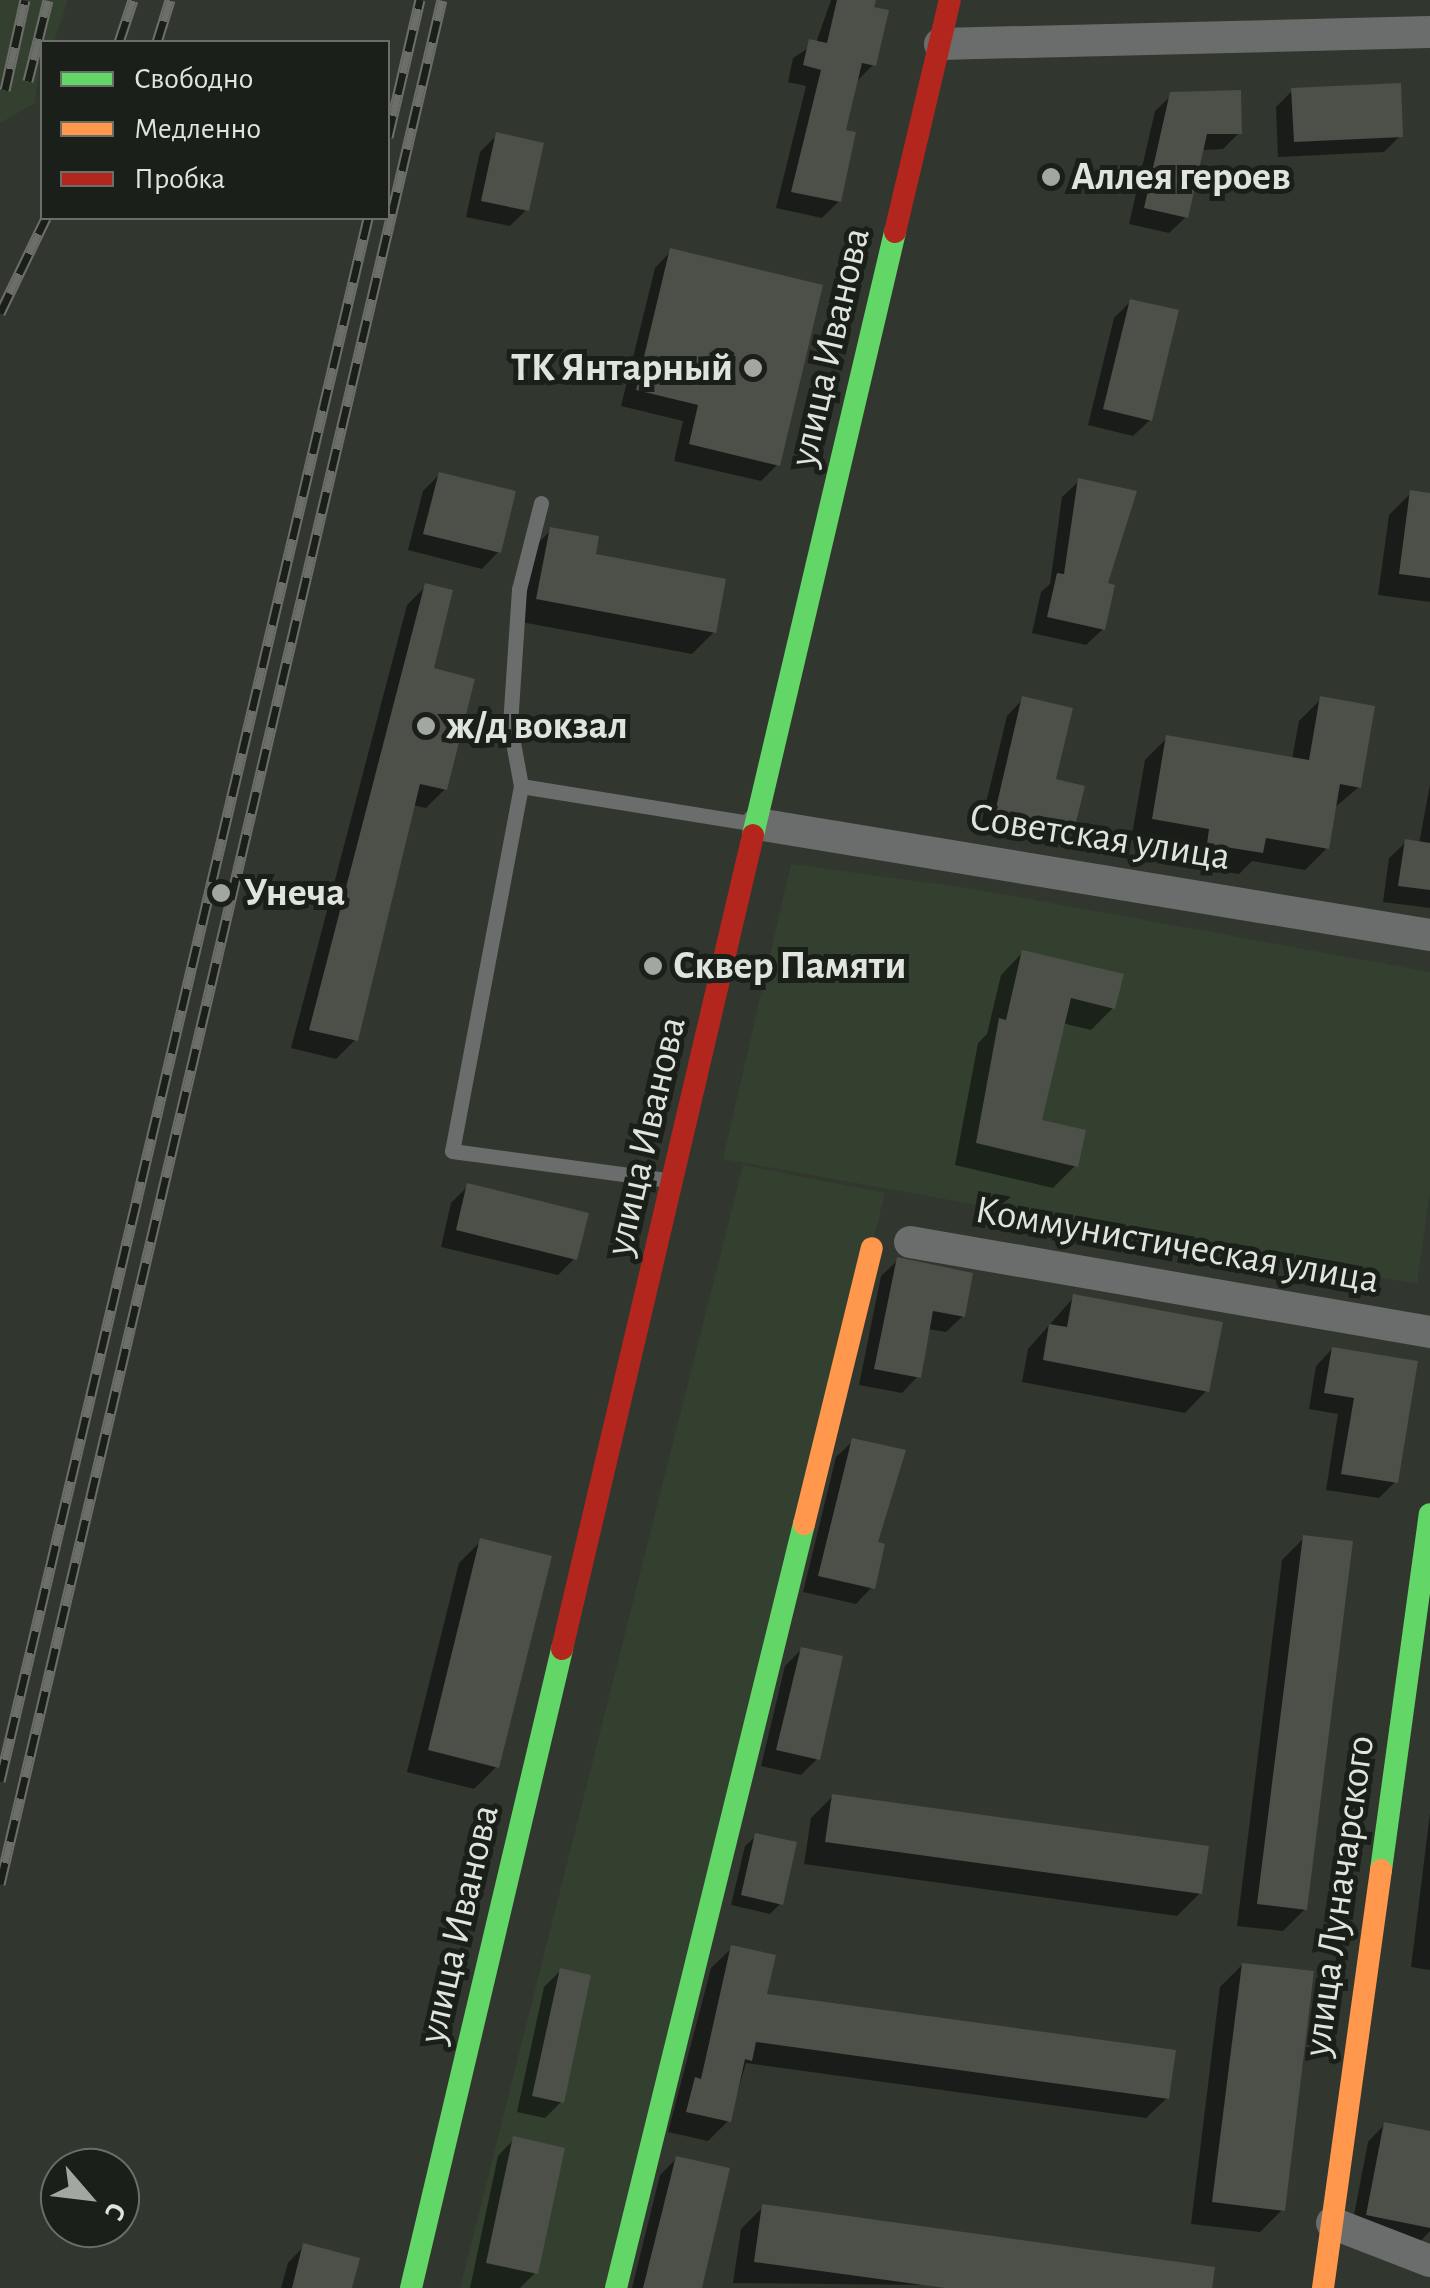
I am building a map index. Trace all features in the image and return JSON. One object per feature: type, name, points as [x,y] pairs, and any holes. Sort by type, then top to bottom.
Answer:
[{"type":"main road","name":"улица Иванова","points":[[411,2288],[950,0]]},
{"type":"main road","points":[[616,2288],[872,1248]]},
{"type":"main road","name":"улица Луначарского","points":[[1323,2288],[1430,1514]]},
{"type":"street","points":[[940,44],[1430,32]]},
{"type":"street","name":"Советская улица","points":[[757,824],[1430,934]]},
{"type":"street","name":"Коммунистическая улица","points":[[910,1242],[1430,1332]]},
{"type":"street","points":[[1332,2222],[1430,2261]]},
{"type":"lane","points":[[541,503],[519,589],[510,726],[521,786],[452,1152],[674,1181]]},
{"type":"lane","points":[[521,786],[757,824]]},
{"type":"shaded area","points":[[0,0],[68,0],[55,40],[40,40],[35,103],[0,123]]},
{"type":"shaded area","points":[[791,864],[974,889],[1430,972],[1430,1191],[1417,1284],[723,1159]]},
{"type":"shaded area","points":[[743,1165],[885,1193],[615,2288],[460,2288]]},
{"type":"building","points":[[837,0],[876,0],[874,7],[889,10],[876,66],[862,63],[846,130],[856,132],[841,202],[791,192],[821,70],[803,65],[809,39],[827,43]]},
{"type":"building","points":[[1401,83],[1403,137],[1294,142],[1291,88]]},
{"type":"building","points":[[1241,90],[1242,134],[1207,134],[1188,218],[1144,208],[1170,92]]},
{"type":"building","points":[[496,132],[544,143],[529,211],[481,201]]},
{"type":"building","points":[[670,248],[823,285],[780,466],[689,444],[698,405],[636,390]]},
{"type":"building","points":[[1130,299],[1179,310],[1152,421],[1103,409]]},
{"type":"building","points":[[439,472],[516,491],[501,553],[423,534]]},
{"type":"building","points":[[1078,478],[1137,491],[1108,583],[1115,585],[1105,630],[1047,617],[1057,573],[1064,574]]},
{"type":"building","points":[[1410,490],[1430,493],[1430,578],[1399,574]]},
{"type":"building","points":[[550,527],[599,536],[596,554],[726,579],[716,633],[536,599]]},
{"type":"building","points":[[425,583],[453,590],[434,668],[475,679],[447,790],[420,784],[358,1041],[309,1030]]},
{"type":"building","points":[[1022,696],[1073,708],[1056,779],[1085,786],[1074,830],[995,812]]},
{"type":"building","points":[[1320,696],[1375,706],[1361,788],[1340,784],[1329,849],[1266,838],[1263,853],[1207,844],[1209,829],[1152,819],[1166,735],[1309,760]]},
{"type":"building","points":[[1405,839],[1430,843],[1430,890],[1398,886]]},
{"type":"building","points":[[1022,950],[1124,974],[1115,1009],[1071,998],[1042,1120],[1086,1130],[1078,1167],[976,1143],[999,1018],[1006,1020]]},
{"type":"building","points":[[467,1183],[589,1213],[577,1260],[456,1230]]},
{"type":"building","points":[[897,1257],[973,1273],[965,1317],[933,1311],[921,1378],[874,1369]]},
{"type":"building","points":[[1073,1294],[1223,1322],[1209,1392],[1043,1360],[1049,1324],[1067,1327]]},
{"type":"building","points":[[1332,1347],[1418,1361],[1398,1483],[1341,1474],[1354,1398],[1324,1393]]},
{"type":"building","points":[[852,1438],[906,1450],[878,1542],[885,1544],[875,1589],[818,1576]]},
{"type":"building","points":[[1303,1535],[1353,1541],[1307,1910],[1257,1904]]},
{"type":"building","points":[[480,1538],[552,1556],[499,1768],[428,1750]]},
{"type":"building","points":[[801,1647],[843,1656],[820,1760],[776,1750]]},
{"type":"building","points":[[832,1794],[1209,1846],[1202,1894],[825,1842]]},
{"type":"building","points":[[755,1833],[797,1842],[783,1905],[741,1895]]},
{"type":"building","points":[[731,1945],[776,1955],[767,1994],[1176,2050],[1169,2099],[756,2042],[752,2061],[745,2059],[731,2122],[686,2112],[695,2077],[701,2079]]},
{"type":"building","points":[[1242,1963],[1314,1971],[1285,2211],[1212,2202]]},
{"type":"building","points":[[560,1968],[591,1975],[564,2103],[532,2096]]},
{"type":"building","points":[[1384,2122],[1430,2131],[1430,2228],[1366,2215]]},
{"type":"building","points":[[513,2136],[565,2148],[538,2274],[486,2263]]},
{"type":"building","points":[[676,2156],[730,2168],[702,2288],[643,2288]]},
{"type":"building","points":[[762,2204],[1215,2267],[1212,2288],[945,2288],[754,2262]]},
{"type":"building","points":[[303,2243],[360,2258],[352,2288],[292,2288]]},
{"type":"railway","points":[[5,90],[25,0]]},
{"type":"railway","points":[[28,81],[48,0]]},
{"type":"railway","points":[[120,40],[133,0]]},
{"type":"railway","points":[[158,40],[170,0]]},
{"type":"railway","points":[[390,128],[420,0]]},
{"type":"railway","points":[[0,1884],[442,0]]},
{"type":"railway","points":[[0,313],[45,220]]},
{"type":"railway","points":[[0,1781],[368,220]]},
{"type":"traffic: fast","points":[[753,835],[895,232]]},
{"type":"traffic: fast","points":[[1381,1870],[1430,1514]]},
{"type":"traffic: fast","points":[[616,2288],[804,1524]]},
{"type":"traffic: fast","points":[[411,2288],[562,1649]]},
{"type":"traffic: slow","points":[[804,1524],[872,1248]]},
{"type":"traffic: slow","points":[[1323,2288],[1381,1870]]},
{"type":"traffic: jam","points":[[895,232],[950,0]]},
{"type":"traffic: jam","points":[[562,1649],[753,835]]},
{"type":"place","name":"Аллея героев","points":[[1051,177]]},
{"type":"place","name":"ТК Янтарный","points":[[753,368]]},
{"type":"place","name":"ж/д вокзал","points":[[426,726]]},
{"type":"place","name":"Унеча","points":[[221,893]]},
{"type":"place","name":"Сквер Памяти","points":[[653,966]]}]
